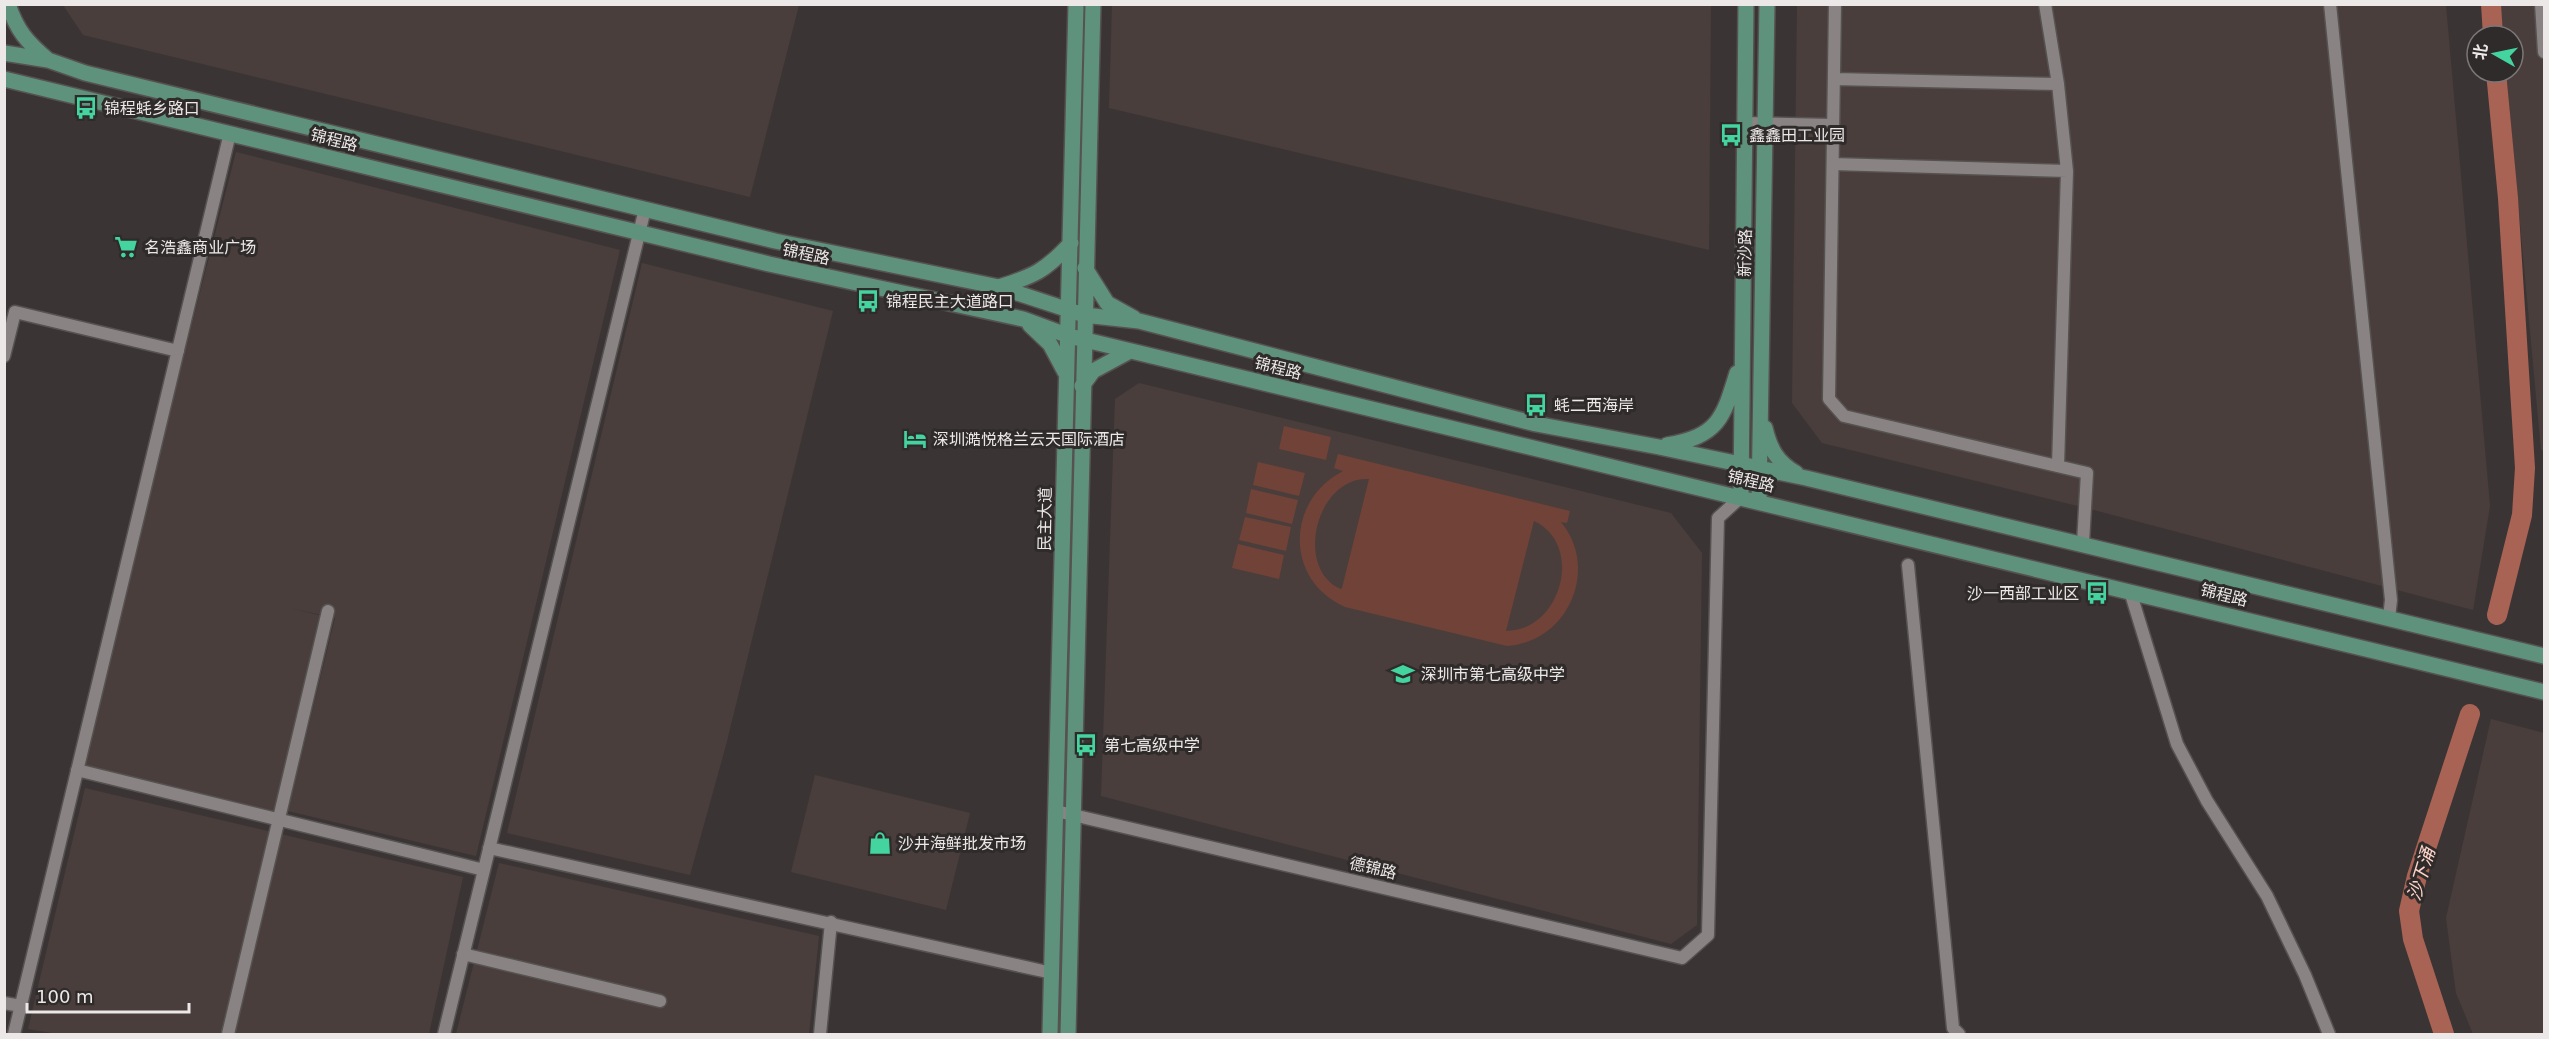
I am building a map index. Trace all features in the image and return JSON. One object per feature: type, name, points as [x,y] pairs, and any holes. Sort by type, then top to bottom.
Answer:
[{"type":"main road","points":[[8,4],[13,20],[24,39],[48,60]]},
{"type":"main road","name":"民主大道","points":[[1068,1035],[1082,386],[1076,338],[1077,313],[1071,243],[1076,4]]},
{"type":"main road","name":"民主大道","points":[[1077,313],[1085,268],[1093,4]]},
{"type":"main road","name":"新沙路","points":[[1740,497],[1746,4]]},
{"type":"main road","name":"新沙路","points":[[1759,502],[1767,4]]},
{"type":"main road","name":"锦程路","points":[[4,53],[48,60],[96,75],[775,240],[999,287],[1077,313],[1139,321],[1536,424],[1659,447],[1803,478],[2083,543],[2544,656]]},
{"type":"main road","name":"锦程路","points":[[4,79],[769,264],[1023,319],[1076,338],[2544,692]]},
{"type":"main road","points":[[999,287],[1032,277],[1051,264],[1071,243]]},
{"type":"main road","points":[[1085,268],[1107,303],[1139,321]]},
{"type":"main road","points":[[1023,319],[1050,344],[1066,375]]},
{"type":"main road","name":"民主大道","points":[[1050,1035],[1066,375],[1076,338]]},
{"type":"main road","points":[[1082,386],[1094,371],[1130,351]]},
{"type":"main road","points":[[1659,447],[1691,441],[1707,433],[1725,411],[1742,355]]},
{"type":"main road","points":[[1761,412],[1770,447],[1782,465],[1803,478]]},
{"type":"street","points":[[4,19],[8,4]]},
{"type":"street","points":[[1835,4],[1829,399],[1844,416],[2086,472],[2083,543]]},
{"type":"street","points":[[2044,4],[2058,84],[2067,171],[2058,466]]},
{"type":"street","points":[[2330,4],[2391,600],[2389,618]]},
{"type":"street","points":[[2541,4],[2544,52]]},
{"type":"street","points":[[1834,79],[2058,84]]},
{"type":"street","points":[[1745,123],[1833,125]]},
{"type":"street","points":[[14,1035],[230,133]]},
{"type":"street","points":[[1833,164],[2067,171]]},
{"type":"street","points":[[444,1035],[645,209]]},
{"type":"street","points":[[4,356],[15,312],[178,351]]},
{"type":"street","name":"德锦路","points":[[1056,811],[1682,958],[1708,935],[1718,518],[1740,497]]},
{"type":"street","points":[[1908,566],[1953,1028],[1959,1035]]},
{"type":"street","points":[[2130,591],[2177,744],[2208,801],[2267,896],[2305,975],[2329,1035]]},
{"type":"street","points":[[228,1035],[328,610]]},
{"type":"street","points":[[77,770],[484,870]]},
{"type":"street","points":[[489,848],[831,922],[1052,973]]},
{"type":"street","points":[[820,1035],[831,922]]},
{"type":"street","points":[[464,954],[660,1001]]},
{"type":"street","points":[[4,1003],[21,1006]]},
{"type":"shaded area","points":[[63,5],[799,5],[750,197],[83,35]]},
{"type":"shaded area","points":[[1112,5],[1711,5],[1709,250],[1109,108]]},
{"type":"shaded area","points":[[1797,5],[2446,5],[2490,506],[2473,610],[2094,510],[1822,443],[1792,403]]},
{"type":"shaded area","points":[[2500,5],[2544,5],[2544,451],[2541,450],[2507,84],[2525,84],[2525,24],[2502,24]]},
{"type":"shaded area","points":[[236,152],[620,250],[476,856],[288,811],[335,618],[290,608],[322,616],[275,814],[82,768],[129,570]]},
{"type":"shaded area","points":[[642,263],[833,311],[726,745],[690,875],[507,833]]},
{"type":"shaded area","name":"深圳市第七高级中学","points":[[1139,383],[1671,513],[1702,553],[1697,925],[1671,944],[1101,796],[1115,399]]},
{"type":"shaded area","points":[[1284,426],[1331,437],[1326,460],[1279,449]]},
{"type":"shaded area","points":[[1338,454],[1570,511],[1567,523],[1561,522],[1572,541],[1578,561],[1577,581],[1572,600],[1547,632],[1528,641],[1507,646],[1345,607],[1325,595],[1311,578],[1303,560],[1300,540],[1302,520],[1311,501],[1324,484],[1343,471],[1334,468]],"holes":[[[1369,479],[1342,588],[1341,589],[1326,578],[1318,563],[1315,544],[1318,525],[1325,507],[1336,492],[1351,482]],[[1534,521],[1550,533],[1559,548],[1562,566],[1560,585],[1552,603],[1541,617],[1525,627],[1506,631]]]},
{"type":"shaded area","points":[[1258,462],[1305,473],[1299,496],[1253,485]]},
{"type":"shaded area","points":[[1251,489],[1298,500],[1292,524],[1246,513]]},
{"type":"shaded area","points":[[1245,517],[1291,527],[1286,551],[1239,540]]},
{"type":"shaded area","points":[[1238,544],[1284,555],[1279,579],[1232,568]]},
{"type":"shaded area","points":[[2491,719],[2544,733],[2544,1034],[2473,1034],[2456,993],[2446,918]]},
{"type":"shaded area","name":"沙井海鲜批发市场","points":[[815,775],[970,813],[946,910],[791,872]]},
{"type":"shaded area","points":[[85,788],[463,877],[429,1034],[58,1034],[28,1029]]},
{"type":"shaded area","points":[[499,863],[819,936],[809,1034],[456,1034]]},
{"type":"waterway","points":[[2491,4],[2492,24]]},
{"type":"waterway","points":[[2497,84],[2508,198],[2525,468],[2522,515],[2497,615]]},
{"type":"waterway","name":"沙下涌","points":[[2444,1034],[2413,939],[2409,911],[2417,876],[2470,714]]},
{"type":"place","name":"锦程蚝乡路口","points":[[86,108]]},
{"type":"place","name":"鑫鑫田工业园","points":[[1731,135]]},
{"type":"place","name":"名浩鑫商业广场","points":[[126,247]]},
{"type":"place","name":"锦程民主大道路口","points":[[868,301]]},
{"type":"place","name":"蚝二西海岸","points":[[1536,405]]},
{"type":"place","name":"深圳澔悦格兰云天国际酒店","points":[[915,439]]},
{"type":"place","name":"沙一西部工业区","points":[[2097,593]]},
{"type":"place","name":"深圳市第七高级中学","points":[[1403,674]]},
{"type":"place","name":"第七高级中学","points":[[1086,745]]},
{"type":"place","name":"沙井海鲜批发市场","points":[[880,843]]}]
